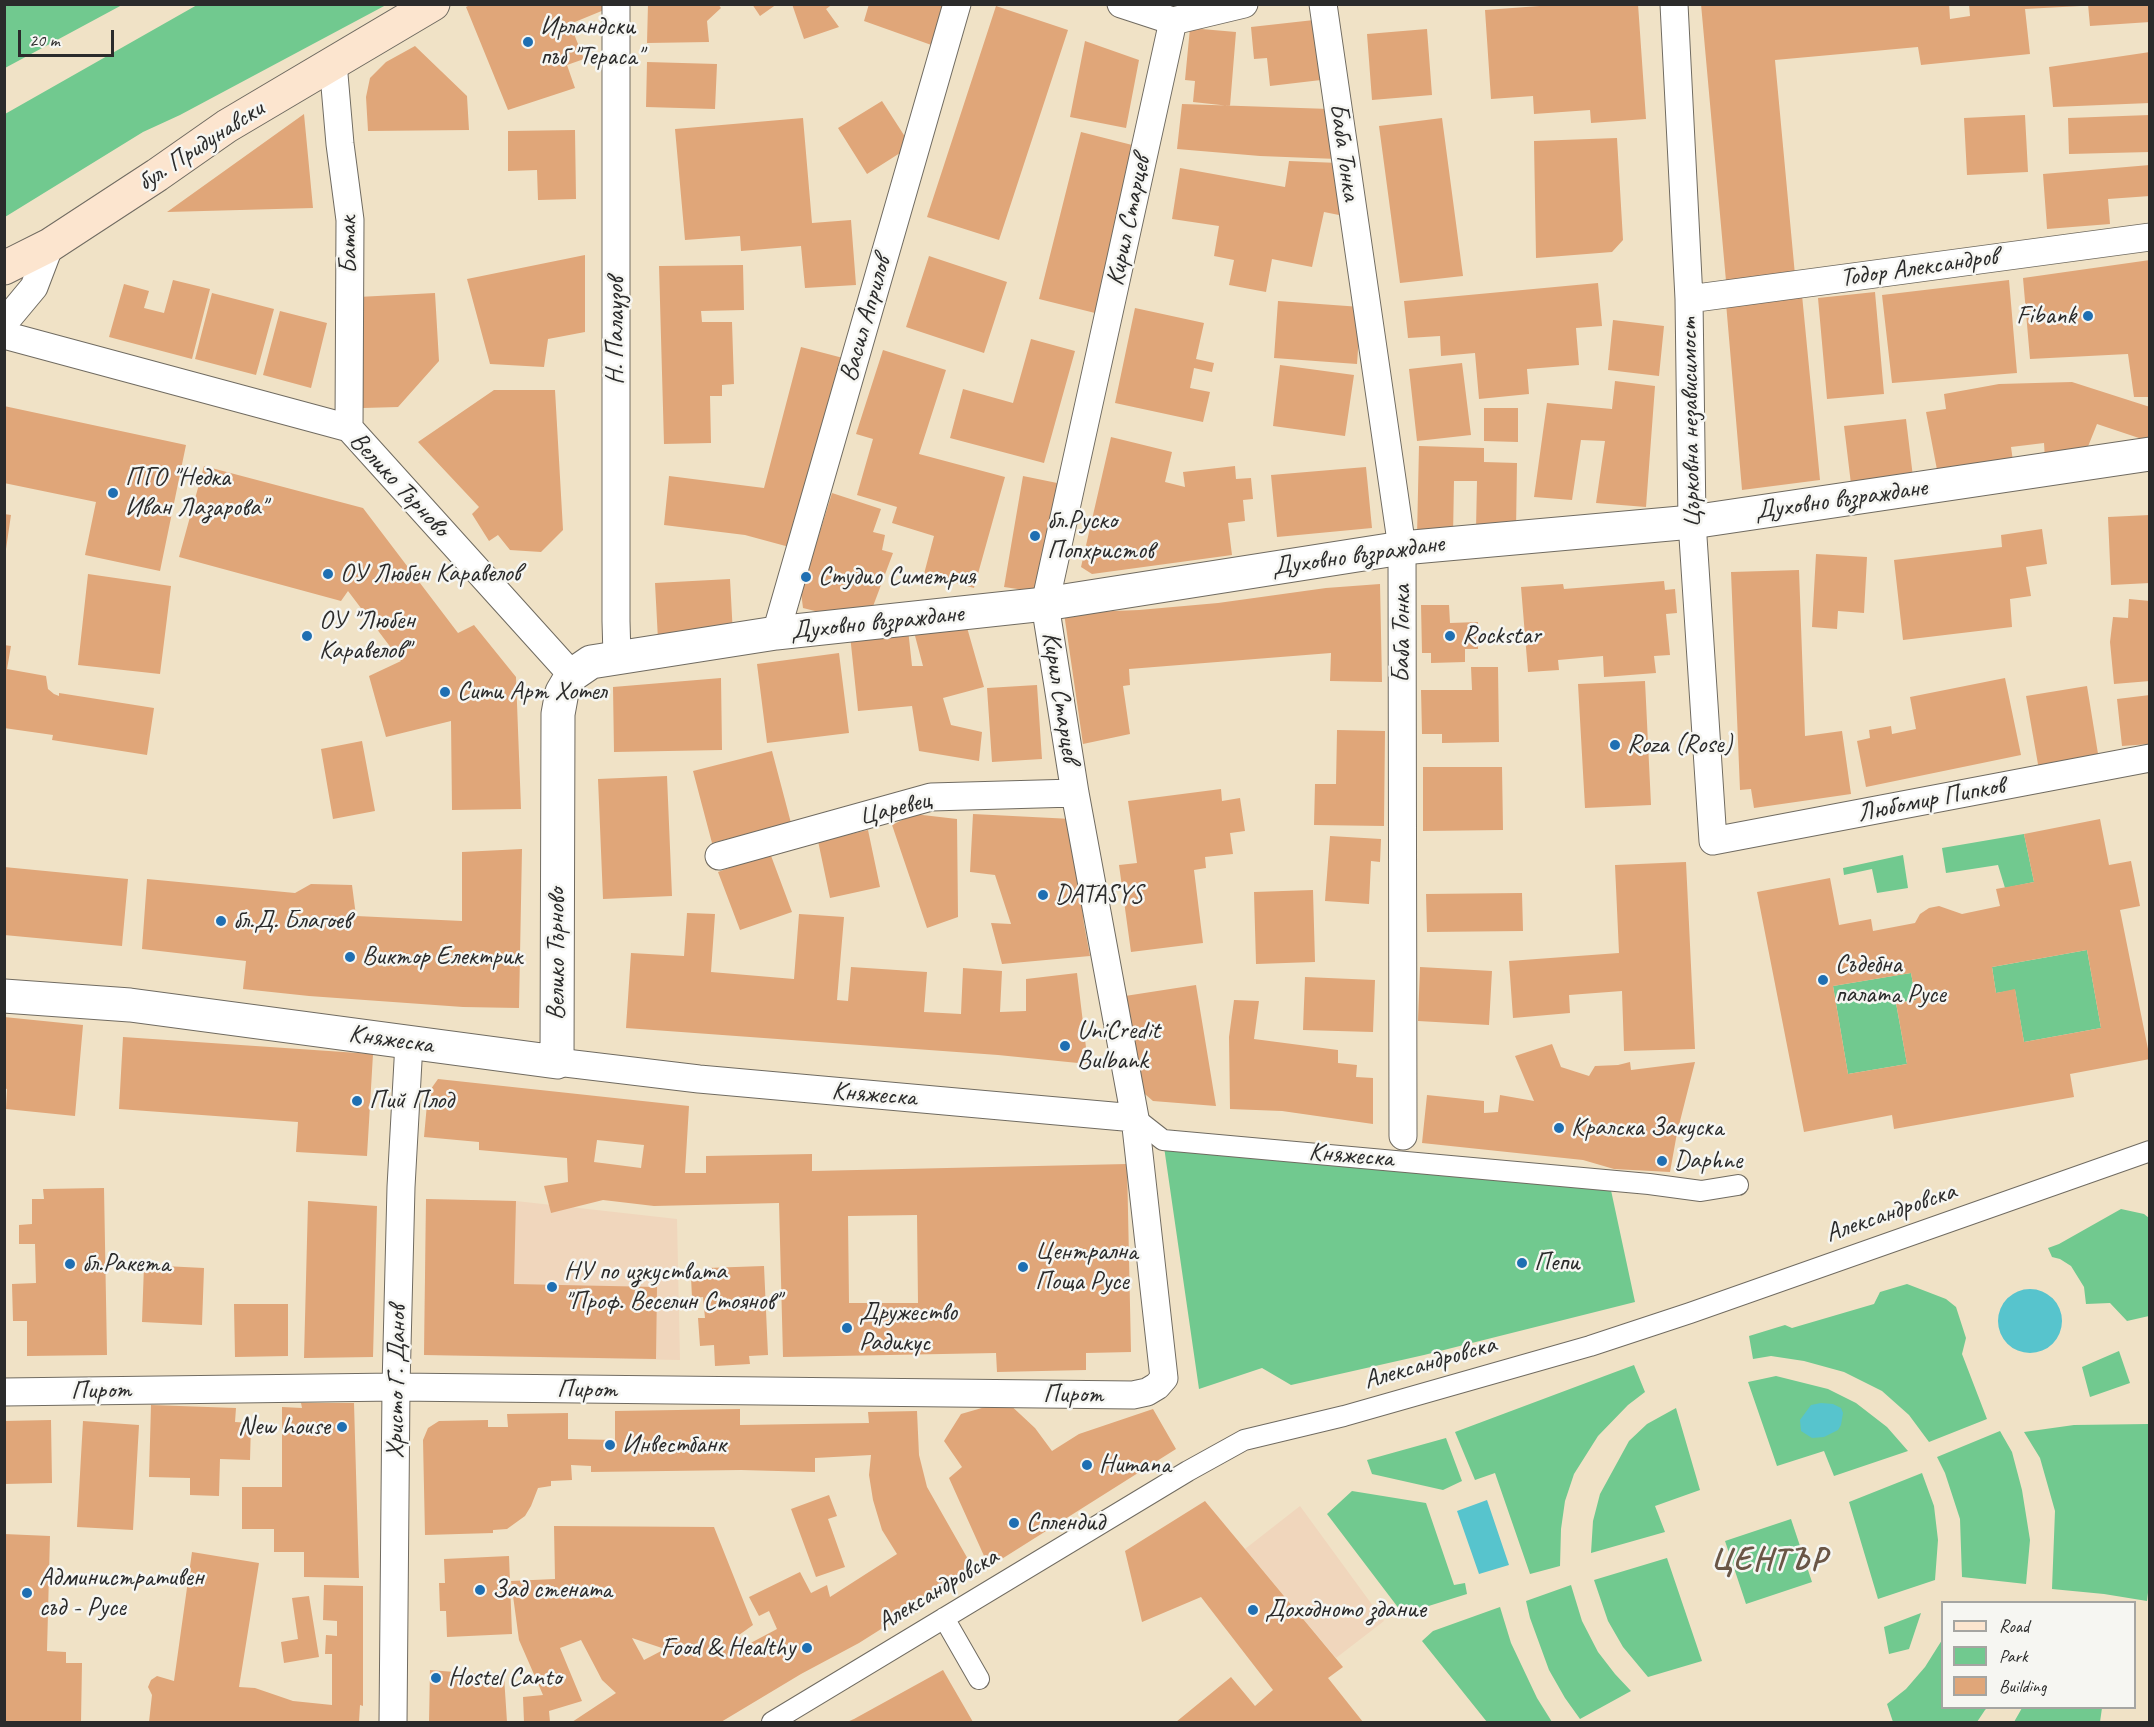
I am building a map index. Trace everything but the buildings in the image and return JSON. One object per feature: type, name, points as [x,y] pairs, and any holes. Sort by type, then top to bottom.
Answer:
[{"type":"main road","name":"бул. Придунавски","points":[[4,268],[51,245],[227,126],[433,4]]},
{"type":"street","name":"Н. Палаузов","points":[[616,4],[617,657]]},
{"type":"street","name":"Васил Априлов","points":[[776,633],[957,4]]},
{"type":"street","points":[[1121,4],[1173,21],[1244,4]]},
{"type":"street","name":"Баба Тонка","points":[[1323,4],[1402,548],[1403,1148]]},
{"type":"street","name":"Църковна независимост","points":[[1674,4],[1689,299],[1692,522],[1713,841]]},
{"type":"street","name":"Кирил Старцев","points":[[1164,1378],[1135,1118],[1075,793],[1045,604],[1173,21]]},
{"type":"street","name":"Батак","points":[[333,63],[350,220],[349,428]]},
{"type":"street","name":"Тодор Александров","points":[[1689,299],[2150,237]]},
{"type":"street","points":[[4,324],[34,287],[51,245]]},
{"type":"street","name":"Велико Търново","points":[[4,335],[349,428],[572,675],[562,692],[558,714],[557,1062]]},
{"type":"street","name":"Духовно възраждане","points":[[572,675],[591,662],[776,633],[1045,604],[1402,548],[1692,522],[2150,454]]},
{"type":"street","name":"Любомир Пипков","points":[[1713,841],[2150,759]]},
{"type":"street","name":"Царевец","points":[[719,856],[931,797],[1075,793]]},
{"type":"street","name":"Княжеска","points":[[4,996],[130,1005],[699,1079],[1135,1118],[1162,1140],[1403,1148],[1701,1191],[1738,1185]]},
{"type":"street","name":"Христо Г. Данов","points":[[393,1722],[396,1387],[401,1187],[409,1043]]},
{"type":"street","name":"Александровска","points":[[772,1722],[1188,1471],[1244,1440],[1344,1416],[1590,1346],[2150,1151]]},
{"type":"street","name":"Пирот","points":[[4,1392],[396,1387],[1133,1395],[1147,1392],[1164,1378]]},
{"type":"street","points":[[944,1618],[979,1679]]},
{"type":"shaded area","name":"НУ по изкуствата \"Проф. Веселин Стоянов\"","points":[[426,1199],[516,1201],[677,1219],[680,1360],[424,1355]]},
{"type":"shaded area","points":[[1300,1506],[1384,1621],[1336,1658],[1245,1549]]},
{"type":"green space","points":[[5,4],[122,4],[122,5],[5,68]]},
{"type":"green space","points":[[197,5],[386,5],[180,115],[143,132],[5,217],[5,114]]},
{"type":"green space","points":[[2024,834],[2034,882],[2005,888],[1998,865],[1946,873],[1942,848]]},
{"type":"green space","points":[[1903,855],[1908,888],[1877,893],[1872,869],[1844,875],[1843,868]]},
{"type":"green space","points":[[2087,950],[2101,1028],[2024,1042],[2015,990],[1996,993],[1992,967]]},
{"type":"green space","points":[[1911,973],[1916,1000],[1896,1003],[1907,1064],[1848,1074],[1833,986]]},
{"type":"green space","points":[[1163,1140],[1609,1181],[1635,1302],[1424,1355],[1291,1385],[1262,1368],[1199,1389]]},
{"type":"green space","points":[[2121,1209],[2144,1214],[2149,1218],[2149,1316],[2127,1321],[2110,1303],[2086,1304],[2084,1287],[2071,1266],[2052,1257],[2048,1248]]},
{"type":"green space","points":[[1907,1284],[1946,1299],[1956,1307],[1966,1338],[1962,1354],[1987,1419],[1929,1442],[1909,1415],[1882,1391],[1844,1372],[1804,1361],[1771,1356],[1753,1359],[1749,1336],[1785,1325],[1792,1328],[1874,1304],[1880,1292]]},
{"type":"green space","points":[[2119,1351],[2130,1383],[2090,1397],[2082,1367]]},
{"type":"green space","points":[[1634,1365],[1645,1392],[1628,1405],[1598,1436],[1574,1474],[1565,1501],[1561,1529],[1560,1566],[1530,1574],[1495,1473],[1475,1480],[1455,1432]]},
{"type":"green space","points":[[1776,1376],[1828,1389],[1856,1403],[1887,1427],[1908,1451],[1834,1476],[1824,1451],[1777,1466],[1748,1382]]},
{"type":"green space","points":[[1676,1408],[1700,1490],[1655,1506],[1665,1532],[1591,1553],[1593,1521],[1600,1494],[1629,1441],[1647,1424]]},
{"type":"green space","points":[[2149,1424],[2150,1576],[2147,1601],[2052,1589],[2055,1511],[2040,1458],[2024,1432],[2074,1425]]},
{"type":"green space","points":[[2000,1431],[2012,1452],[2022,1490],[2030,1540],[2026,1584],[1962,1577],[1960,1519],[1945,1473],[1937,1457]]},
{"type":"green space","points":[[1446,1438],[1462,1481],[1443,1490],[1372,1474],[1367,1460]]},
{"type":"green space","points":[[1922,1473],[1934,1506],[1938,1540],[1935,1580],[1878,1599],[1849,1502]]},
{"type":"green space","points":[[1352,1491],[1426,1503],[1454,1585],[1465,1583],[1467,1594],[1403,1614],[1327,1514]]},
{"type":"green space","points":[[1791,1519],[1812,1582],[1746,1604],[1725,1541]]},
{"type":"green space","points":[[1667,1558],[1702,1661],[1648,1677],[1623,1647],[1608,1621],[1594,1580]]},
{"type":"green space","points":[[1571,1585],[1582,1621],[1598,1652],[1631,1691],[1580,1719],[1549,1670],[1526,1601]]},
{"type":"green space","points":[[1500,1607],[1511,1643],[1537,1698],[1552,1722],[1487,1722],[1422,1641],[1433,1631]]},
{"type":"green space","points":[[1921,1613],[1909,1649],[1889,1654],[1884,1627]]},
{"type":"green space","points":[[1941,1642],[1941,1709],[1986,1709],[1977,1722],[1893,1722],[1887,1704],[1906,1689],[1925,1667]]},
{"type":"green space","points":[[2021,1709],[2102,1709],[2100,1722],[2014,1722]]},
{"type":"water","points":[[2024,1289],[2036,1289],[2053,1298],[2060,1309],[2062,1321],[2060,1333],[2053,1344],[2036,1353],[2024,1353],[2012,1348],[2003,1339],[1998,1327],[1998,1315],[2003,1303],[2012,1294]]},
{"type":"water","points":[[1833,1404],[1841,1408],[1843,1413],[1841,1425],[1838,1430],[1824,1437],[1812,1438],[1801,1431],[1800,1420],[1811,1405]]},
{"type":"water","points":[[1487,1500],[1509,1565],[1479,1574],[1457,1511]]},
{"type":"place","name":"Ирландски пъб \"Тераса\"","points":[[528,42]]},
{"type":"place","name":"Fibank","points":[[2088,316]]},
{"type":"place","name":"ПГО \"Недка Иван Лазарова\"","points":[[113,493]]},
{"type":"place","name":"бл.Руско Попхристов","points":[[1035,536]]},
{"type":"place","name":"ОУ Любен Каравелов","points":[[328,574]]},
{"type":"place","name":"Студио Симетрия","points":[[806,577]]},
{"type":"place","name":"ОУ \"Любен Каравелов\"","points":[[307,636]]},
{"type":"place","name":"Rockstar","points":[[1450,636]]},
{"type":"place","name":"Сити Арт Хотел","points":[[445,692]]},
{"type":"place","name":"Roza (Rose)","points":[[1615,745]]},
{"type":"place","name":"DATASYS","points":[[1043,895]]},
{"type":"place","name":"бл.Д. Благоев","points":[[221,921]]},
{"type":"place","name":"Виктор Електрик","points":[[350,957]]},
{"type":"place","name":"Съдебна палата Русе","points":[[1823,980]]},
{"type":"place","name":"UniCredit Bulbank","points":[[1065,1046]]},
{"type":"place","name":"Пий Плод","points":[[357,1101]]},
{"type":"place","name":"Кралска Закуска","points":[[1559,1128]]},
{"type":"place","name":"Daphne","points":[[1662,1161]]},
{"type":"place","name":"Пепи","points":[[1522,1263]]},
{"type":"place","name":"бл.Ракета","points":[[70,1264]]},
{"type":"place","name":"Централна Поща Русе","points":[[1023,1267]]},
{"type":"place","name":"НУ по изкуствата \"Проф. Веселин Стоянов\"","points":[[552,1287]]},
{"type":"place","name":"Дружество Радикус","points":[[847,1328]]},
{"type":"place","name":"New house","points":[[342,1427]]},
{"type":"place","name":"Инвестбанк","points":[[610,1445]]},
{"type":"place","name":"Humana","points":[[1087,1465]]},
{"type":"place","name":"Сплендид","points":[[1014,1523]]},
{"type":"place","name":"Зад стената","points":[[480,1590]]},
{"type":"place","name":"Административен съд - Русе","points":[[27,1593]]},
{"type":"place","name":"Доходното здание","points":[[1253,1610]]},
{"type":"place","name":"Food & Healthy","points":[[807,1648]]},
{"type":"place","name":"Hostel Canto","points":[[436,1678]]},
{"type":"district","name":"ЦЕНТЪР","points":[[1769,1561]]}]
